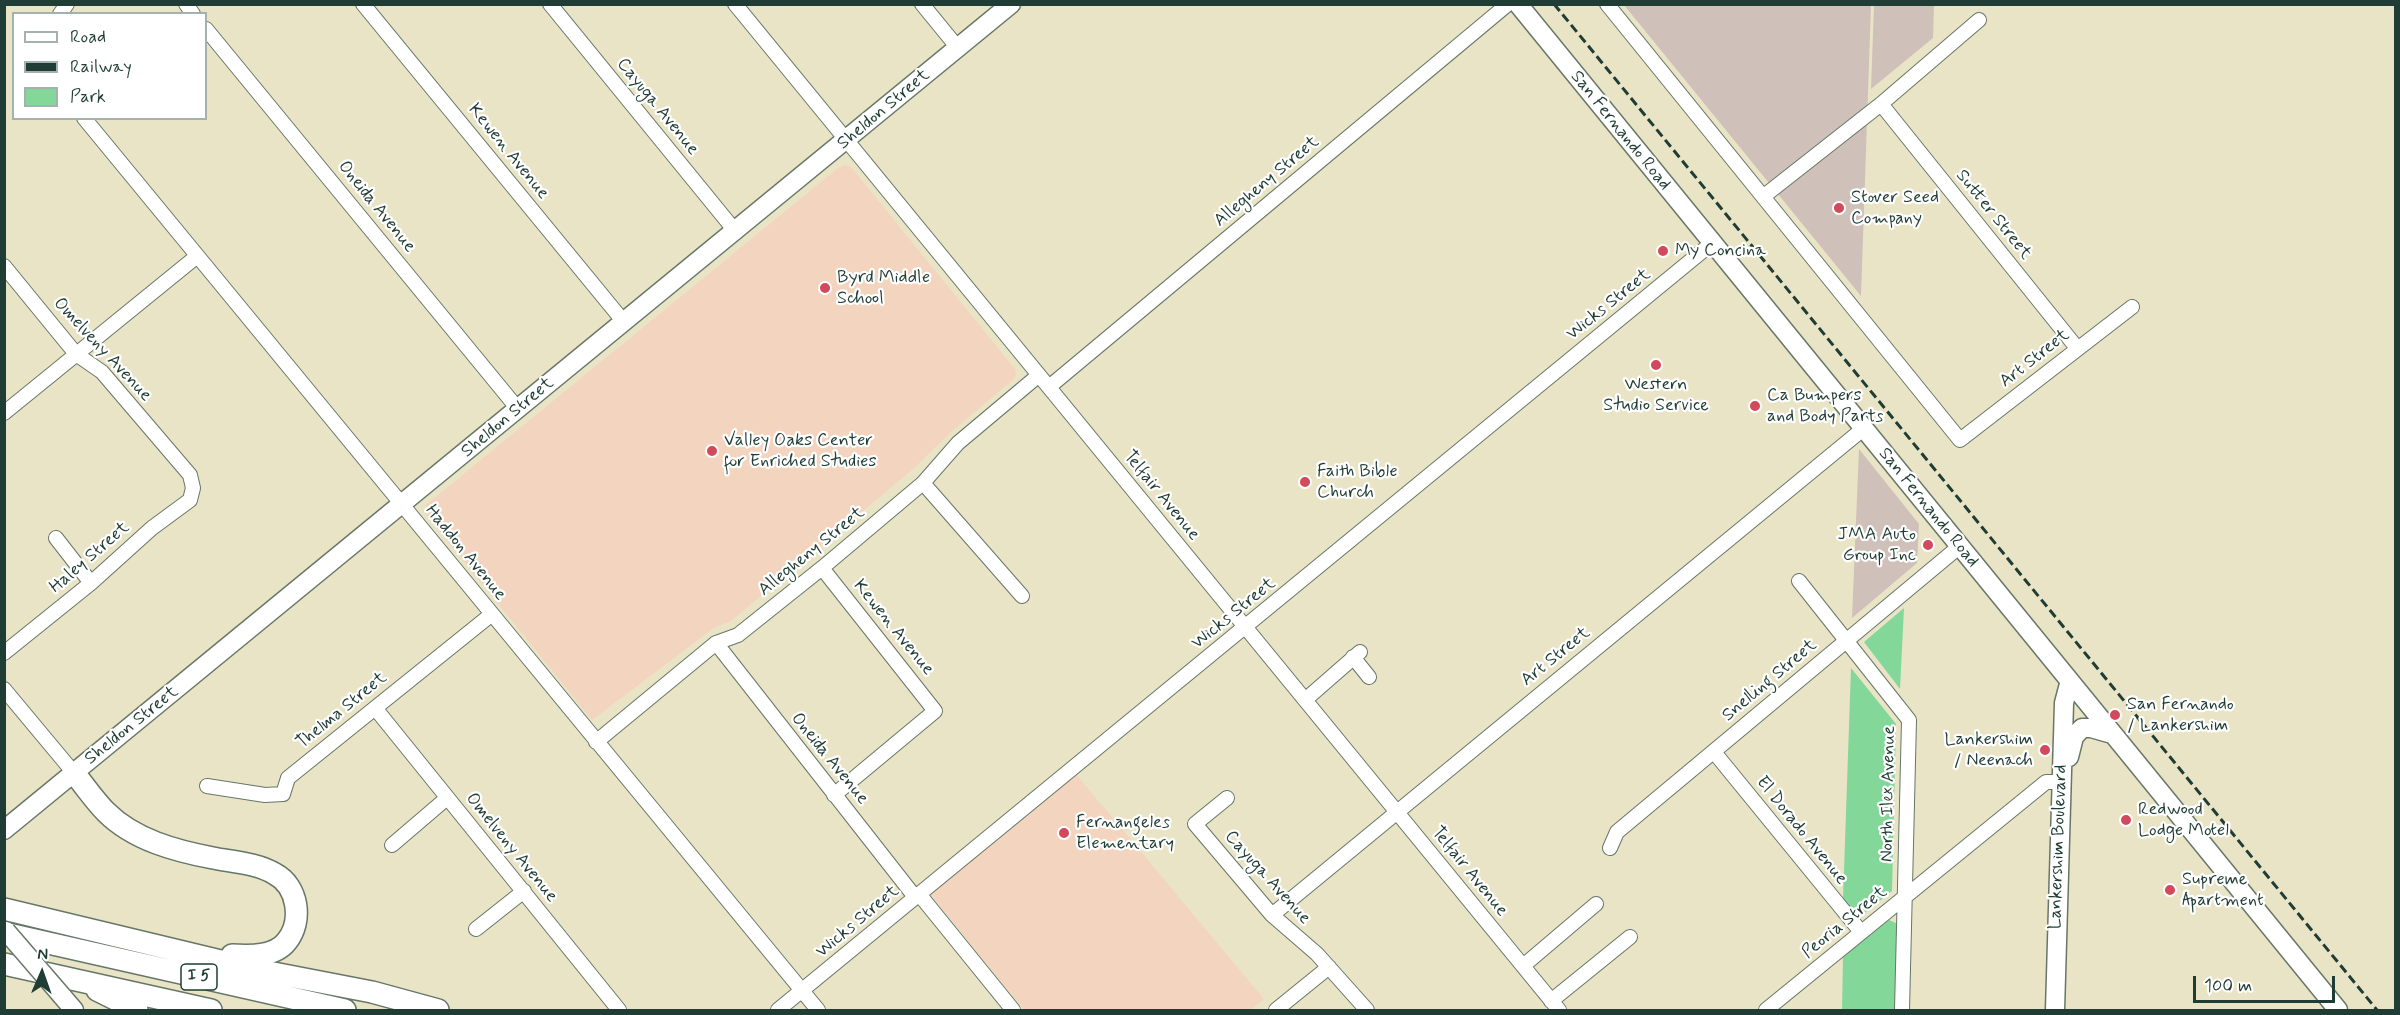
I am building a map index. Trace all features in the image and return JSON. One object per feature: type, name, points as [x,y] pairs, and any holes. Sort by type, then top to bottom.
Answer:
[{"type":"highway","points":[[74,773],[107,813],[146,840],[182,852],[255,866],[277,874],[294,893],[297,919],[287,942],[270,953],[248,956],[184,950]]},
{"type":"highway","points":[[4,909],[184,950],[258,970],[372,992],[438,1011]]},
{"type":"highway","name":"I 5","points":[[4,931],[345,1011]]},
{"type":"highway","name":"I 5","points":[[4,964],[73,977],[210,1011]]},
{"type":"highway","points":[[73,977],[137,1011]]},
{"type":"main road","name":"Sheldon Street","points":[[4,830],[736,232],[1011,4]]},
{"type":"main road","name":"San Fernando Road","points":[[1518,4],[1711,244],[1960,546],[2069,684],[2338,1011]]},
{"type":"main road","name":"Lankershim Boulevard","points":[[2055,1011],[2064,703],[2069,684]]},
{"type":"main road","points":[[2061,782],[2074,737],[2078,732],[2091,728],[2112,734]]},
{"type":"main road","points":[[4,931],[74,1011]]},
{"type":"street","name":"Kewen Avenue","points":[[363,4],[624,322]]},
{"type":"street","name":"Cayuga Avenue","points":[[550,4],[736,232]]},
{"type":"street","name":"Telfair Avenue","points":[[735,4],[1555,1006]]},
{"type":"street","points":[[922,4],[958,48]]},
{"type":"street","name":"Allegheny Street","points":[[1049,387],[1508,4]]},
{"type":"street","points":[[1607,4],[1764,196],[1881,104],[1979,20]]},
{"type":"street","name":"Oneida Avenue","points":[[207,29],[518,409]]},
{"type":"street","name":"Sutter Street","points":[[1881,104],[2077,348]]},
{"type":"street","name":"Haddon Avenue","points":[[86,120],[818,1011]]},
{"type":"street","name":"Art Street","points":[[1764,196],[1960,440],[2132,307]]},
{"type":"street","name":"Wicks Street","points":[[778,1011],[1711,244]]},
{"type":"street","points":[[4,412],[196,257]]},
{"type":"street","name":"Omelveny Avenue","points":[[4,266],[76,354],[102,372],[190,475],[193,488]]},
{"type":"street","name":"Allegheny Street","points":[[596,741],[716,643],[738,635],[822,568],[923,483],[958,443],[1039,375]]},
{"type":"street","name":"Art Street","points":[[1272,915],[1863,429]]},
{"type":"street","points":[[923,483],[1022,596]]},
{"type":"street","name":"Haley Street","points":[[4,653],[91,583],[152,528],[190,500],[193,488]]},
{"type":"street","points":[[57,538],[91,583]]},
{"type":"street","name":"Snelling Street","points":[[1610,848],[1617,832],[1960,546]]},
{"type":"street","name":"Kewen Avenue","points":[[822,568],[935,711],[834,795]]},
{"type":"street","name":"North Ilex Avenue","points":[[1799,581],[1909,720],[1902,1011]]},
{"type":"street","name":"Thelma Street","points":[[207,786],[265,795],[283,794],[288,778],[492,614]]},
{"type":"street","name":"Oneida Avenue","points":[[716,643],[834,795],[1013,1011]]},
{"type":"street","points":[[1305,700],[1357,654],[1369,677]]},
{"type":"street","points":[[4,689],[74,773]]},
{"type":"street","name":"Omelveny Avenue","points":[[375,708],[619,1011]]},
{"type":"street","name":"El Dorado Avenue","points":[[1714,752],[1861,932]]},
{"type":"street","name":"Peoria Street","points":[[1766,1011],[2046,782],[2061,782]]},
{"type":"street","points":[[392,845],[447,798]]},
{"type":"street","name":"Cayuga Avenue","points":[[1227,798],[1195,824],[1272,915],[1329,966],[1367,1011]]},
{"type":"street","points":[[476,929],[524,891]]},
{"type":"street","points":[[1523,966],[1590,905]]},
{"type":"street","points":[[1555,1006],[1629,936]]},
{"type":"street","points":[[1276,1011],[1329,966]]},
{"type":"shaded area","points":[[1624,5],[1871,5],[1861,296]]},
{"type":"shaded area","points":[[1874,5],[1934,5],[1933,38],[1871,89]]},
{"type":"shaded area","name":"Valley Oaks Center for Enriched Studies","points":[[845,165],[851,167],[1015,369],[1014,379],[951,432],[912,470],[732,620],[714,628],[592,720],[423,511],[427,504],[838,168]]},
{"type":"shaded area","points":[[1859,449],[1919,524],[1917,563],[1852,618]]},
{"type":"shaded area","name":"Fernangeles Elementary","points":[[1075,773],[1264,999],[1250,1010],[1024,1010],[929,893]]},
{"type":"green space","points":[[1904,608],[1900,689],[1864,642]]},
{"type":"green space","points":[[1851,668],[1896,724],[1892,891],[1858,918],[1843,899]]},
{"type":"green space","points":[[1889,920],[1898,924],[1895,1010],[1842,1010],[1843,957]]},
{"type":"railway","points":[[1554,4],[2377,1010]]},
{"type":"place","name":"Stover Seed Company","points":[[1839,208]]},
{"type":"place","name":"My Concina","points":[[1663,251]]},
{"type":"place","name":"Byrd Middle School","points":[[825,288]]},
{"type":"place","name":"Western Studio Service","points":[[1656,365]]},
{"type":"place","name":"Ca Bumpers and Body Parts","points":[[1755,406]]},
{"type":"place","name":"Valley Oaks Center for Enriched Studies","points":[[712,451]]},
{"type":"place","name":"Faith Bible Church","points":[[1305,482]]},
{"type":"place","name":"JMA Auto Group Inc","points":[[1928,545]]},
{"type":"place","name":"San Fernando / Lankershim","points":[[2115,715]]},
{"type":"place","name":"Lankershim / Neenach","points":[[2045,750]]},
{"type":"place","name":"Redwood Lodge Motel","points":[[2126,820]]},
{"type":"place","name":"Fernangeles Elementary","points":[[1064,833]]},
{"type":"place","name":"Supreme Apartment","points":[[2170,890]]}]
